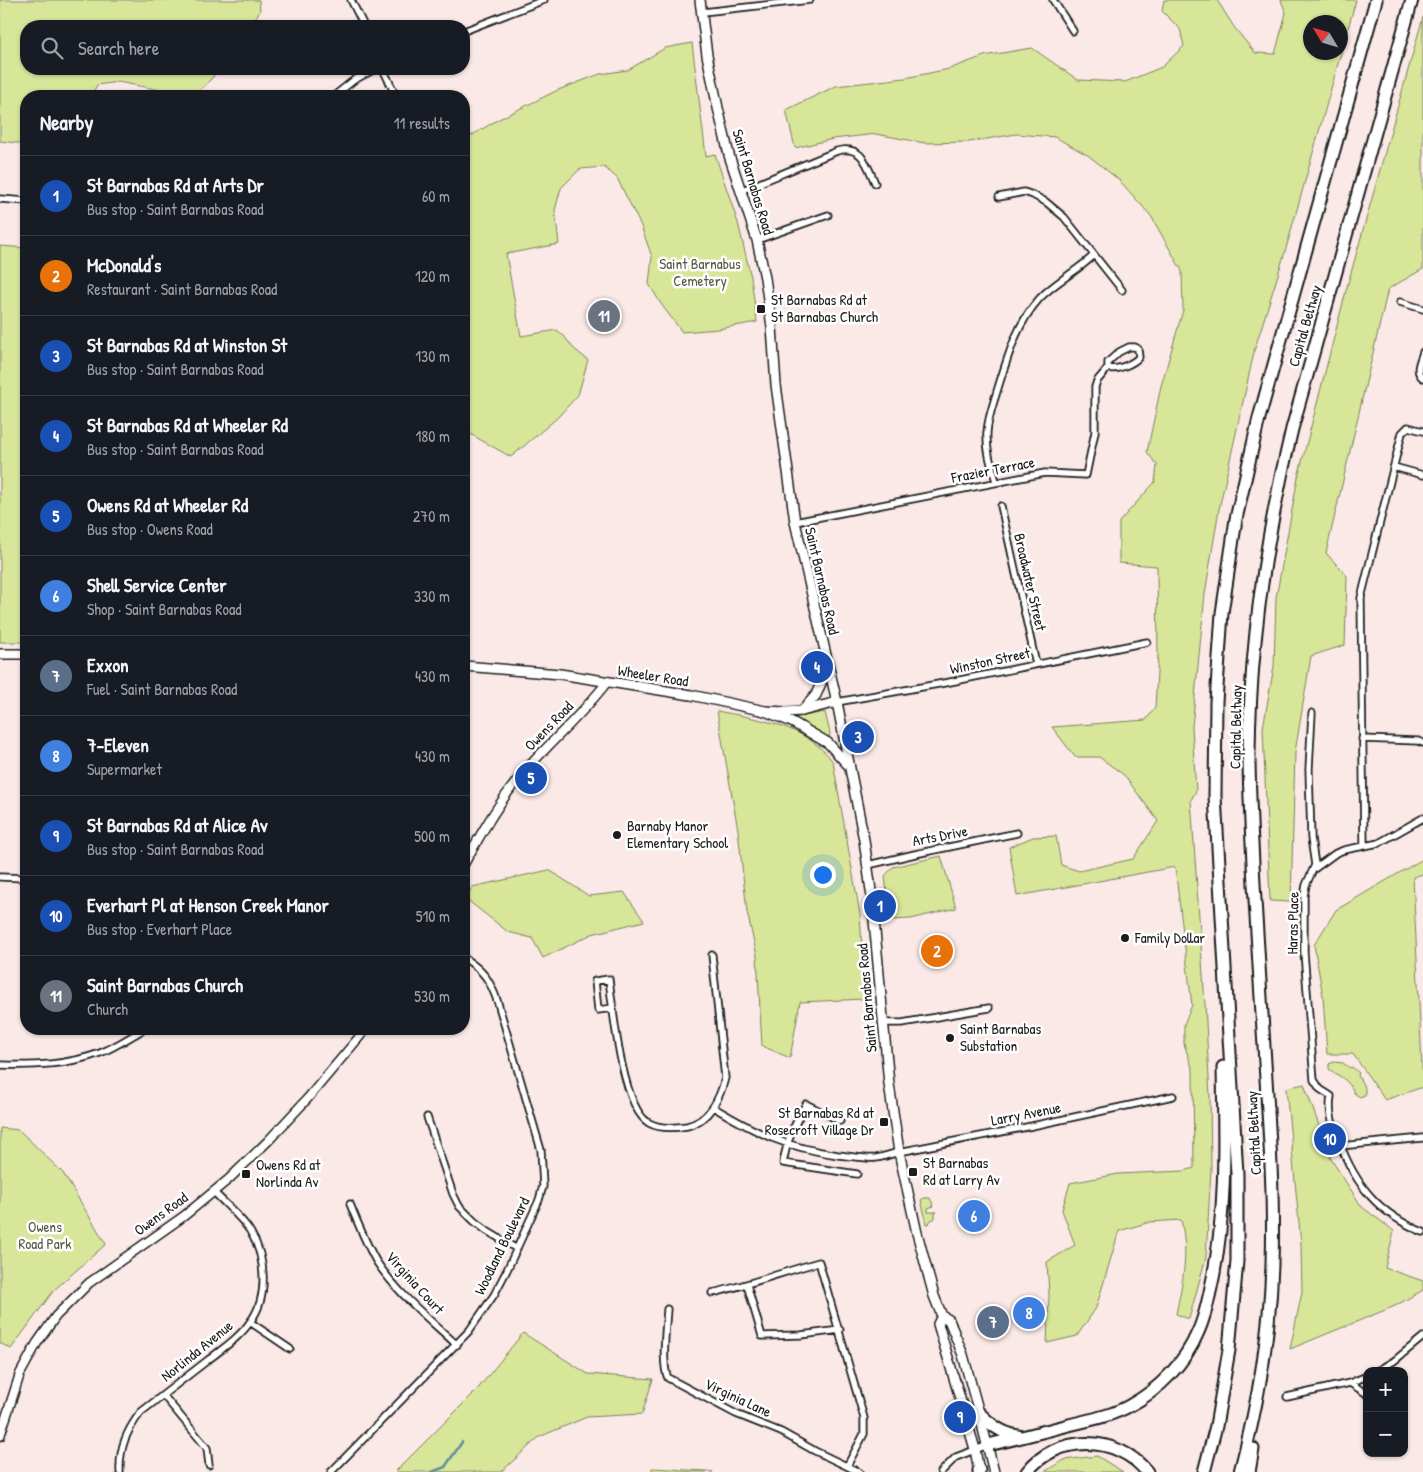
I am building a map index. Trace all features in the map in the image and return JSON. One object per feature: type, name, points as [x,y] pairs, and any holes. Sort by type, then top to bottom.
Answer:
[{"type":"highway","name":"Capital Beltway","points":[[1204,1472],[1230,1350],[1237,1261],[1236,1174],[1215,796],[1216,702],[1222,613],[1236,519],[1259,418],[1376,0]]},
{"type":"highway","name":"Capital Beltway","points":[[1240,1472],[1256,1401],[1268,1314],[1272,1266],[1272,1176],[1252,848],[1249,762],[1252,669],[1258,613],[1270,529],[1292,429],[1412,0]]},
{"type":"highway","points":[[988,1445],[1100,1418],[1142,1398],[1170,1374],[1181,1360],[1191,1346],[1203,1320],[1209,1298],[1219,1239],[1224,1184],[1221,905]]},
{"type":"highway","points":[[1249,1472],[1267,1359],[1268,1314]]},
{"type":"highway","points":[[979,1413],[989,1424],[1003,1432],[1022,1437]]},
{"type":"highway","points":[[1027,1472],[1044,1455],[1058,1448],[1072,1444],[1088,1443],[1103,1444],[1118,1449],[1132,1457],[1147,1472]]},
{"type":"main road","name":"Saint Barnabas Road","points":[[700,0],[707,55],[718,108],[729,155],[757,240],[765,278],[772,327],[776,385],[795,522],[837,702],[868,865],[889,1084],[898,1152],[934,1296],[942,1316],[949,1320],[963,1355],[994,1472]]},
{"type":"main road","points":[[0,654],[20,654]]},
{"type":"main road","name":"Wheeler Road","points":[[470,666],[560,674],[691,695],[765,711],[802,711],[837,702]]},
{"type":"main road","points":[[802,711],[816,695],[828,666]]},
{"type":"main road","points":[[765,711],[792,722],[828,743],[850,767]]},
{"type":"main road","name":"Saint Barnabas Road","points":[[942,1316],[938,1324],[975,1449],[979,1471]]},
{"type":"street","points":[[351,0],[361,20]]},
{"type":"street","points":[[470,29],[544,0]]},
{"type":"street","points":[[703,12],[810,0]]},
{"type":"street","points":[[1053,0],[1073,31]]},
{"type":"street","points":[[342,90],[364,75]]},
{"type":"street","points":[[386,75],[393,90]]},
{"type":"street","points":[[740,191],[847,148],[854,150],[862,157],[875,183]]},
{"type":"street","points":[[999,197],[1024,192],[1046,202],[1064,217],[1122,290]]},
{"type":"street","points":[[0,199],[20,201]]},
{"type":"street","points":[[757,240],[828,215]]},
{"type":"street","points":[[996,481],[988,447],[988,420],[1008,356],[1020,327],[1041,297],[1094,255]]},
{"type":"street","points":[[1400,302],[1423,309]]},
{"type":"street","points":[[1129,347],[1138,349],[1139,357],[1135,362],[1116,369],[1108,368],[1108,362],[1119,352],[1129,347]]},
{"type":"street","points":[[1423,352],[1417,370],[1418,374],[1423,378]]},
{"type":"street","name":"Frazier Terrace","points":[[795,522],[996,481],[1045,473],[1086,475],[1096,432],[1097,381],[1108,368]]},
{"type":"street","points":[[1364,846],[1361,598],[1402,433],[1408,427],[1423,431]]},
{"type":"street","points":[[1394,468],[1423,475]]},
{"type":"street","name":"Broadwater Street","points":[[1001,506],[1036,664]]},
{"type":"street","name":"Winston Street","points":[[837,702],[949,682],[1147,642]]},
{"type":"street","name":"Owens Road","points":[[470,853],[487,822],[524,772],[582,712],[607,682]]},
{"type":"street","name":"Haras Place","points":[[1312,713],[1309,769],[1314,869],[1306,885],[1304,896],[1304,952],[1310,1045],[1315,1084],[1331,1096],[1329,1106],[1330,1118],[1340,1146]]},
{"type":"street","points":[[1362,740],[1418,741],[1423,743]]},
{"type":"street","points":[[1314,869],[1336,853],[1380,843],[1423,818]]},
{"type":"street","name":"Arts Drive","points":[[868,865],[1017,833]]},
{"type":"street","points":[[0,877],[20,878]]},
{"type":"street","points":[[612,1008],[598,1010],[594,981],[609,979],[616,1032],[626,1080],[632,1099],[643,1118],[648,1123],[663,1128],[685,1126],[702,1118],[713,1107],[725,1078],[712,955]]},
{"type":"street","name":"Woodland Boulevard","points":[[331,1472],[470,1331],[494,1295],[517,1249],[539,1200],[543,1186],[541,1150],[521,1077],[492,987],[484,974],[470,963]]},
{"type":"street","points":[[883,1023],[902,1023],[989,1008]]},
{"type":"street","points":[[0,1065],[45,1065],[70,1061],[100,1053],[133,1035]]},
{"type":"street","name":"Owens Road","points":[[0,1436],[20,1374],[56,1316],[89,1283],[184,1216],[214,1192],[268,1141],[361,1035]]},
{"type":"street","name":"Larry Avenue","points":[[713,1107],[751,1129],[786,1144],[854,1157],[877,1158],[898,1152],[1173,1096]]},
{"type":"street","points":[[840,1121],[806,1104],[786,1144],[783,1163],[857,1174]]},
{"type":"street","points":[[427,1117],[453,1194],[459,1206],[474,1221],[517,1249]]},
{"type":"street","points":[[1423,1138],[1340,1146],[1354,1176],[1374,1201],[1399,1220],[1423,1232]]},
{"type":"street","name":"Norlinda Avenue","points":[[120,1472],[121,1451],[131,1424],[142,1412],[227,1345],[250,1322],[257,1310],[263,1273],[262,1259],[258,1246],[248,1228],[214,1192]]},
{"type":"street","name":"Virginia Court","points":[[350,1204],[366,1243],[389,1278],[457,1345]]},
{"type":"street","points":[[712,1294],[819,1262],[864,1418],[864,1434],[847,1466]]},
{"type":"street","points":[[747,1285],[762,1336],[800,1335],[840,1330]]},
{"type":"street","name":"Virginia Lane","points":[[666,1309],[665,1358],[666,1375],[668,1378],[736,1414],[778,1430],[859,1472]]},
{"type":"street","points":[[250,1322],[290,1349]]},
{"type":"street","points":[[1384,1367],[1423,1337]]},
{"type":"street","points":[[1287,1397],[1350,1383],[1363,1378]]},
{"type":"street","points":[[1350,1383],[1363,1391]]},
{"type":"street","points":[[163,1395],[207,1448],[209,1464]]},
{"type":"street","points":[[941,1472],[952,1460],[988,1445]]},
{"type":"green space","points":[[0,0],[259,0],[260,11],[254,20],[20,20],[20,75],[215,75],[201,90],[160,90],[118,82],[97,85],[94,90],[20,90],[20,143],[0,141]]},
{"type":"green space","points":[[1164,0],[1217,0],[1234,27],[1255,53],[1275,54],[1286,13],[1281,0],[1356,0],[1348,28],[1348,15],[1303,15],[1303,60],[1339,60],[1285,252],[1255,348],[1219,509],[1205,594],[1192,727],[1196,791],[1191,800],[1210,1097],[1211,1169],[1206,1257],[1189,1319],[1176,1314],[1185,1256],[1181,1220],[1150,1222],[1119,1231],[1096,1308],[1077,1336],[1047,1343],[1049,1294],[1047,1262],[1075,1245],[1062,1210],[1070,1183],[1118,1174],[1184,1171],[1194,1168],[1193,1070],[1184,1044],[1184,1024],[1192,1005],[1175,867],[1017,896],[1009,847],[1033,837],[1056,836],[1061,865],[1079,871],[1133,859],[1158,821],[1124,775],[1099,757],[1075,757],[1052,727],[1146,720],[1155,708],[1158,655],[1157,566],[1119,563],[1119,522],[1155,482],[1157,465],[1147,452],[1161,386],[1183,310],[1182,271],[1151,216],[1119,180],[1089,156],[1055,137],[1016,134],[969,142],[925,143],[876,134],[833,139],[795,148],[786,110],[836,86],[905,78],[949,69],[984,56],[1032,48],[1078,80],[1125,82],[1162,67],[1184,46],[1180,29],[1162,11]]},
{"type":"green space","points":[[1423,17],[1423,269],[1388,289],[1326,553],[1347,576],[1345,645],[1311,656],[1295,752],[1291,902],[1270,901],[1263,728],[1274,666],[1276,598],[1298,477],[1347,287]]},
{"type":"green space","name":"Saint Barnabus Cemetery","points":[[692,43],[706,156],[715,154],[738,223],[751,277],[757,322],[718,329],[682,332],[649,284],[652,257],[641,226],[617,178],[604,167],[580,169],[561,188],[555,210],[559,244],[506,254],[521,336],[557,330],[573,348],[588,360],[578,395],[557,418],[511,457],[470,432],[470,136],[499,119],[558,90],[600,74],[628,70],[665,48]]},
{"type":"green space","points":[[0,246],[20,248],[20,642],[0,642]]},
{"type":"green space","points":[[717,711],[765,721],[796,732],[810,740],[833,762],[860,914],[865,999],[800,1002],[790,1058],[762,1046],[757,956],[747,912],[738,830]]},
{"type":"green space","points":[[825,712],[830,733],[829,739],[792,718]]},
{"type":"green space","points":[[941,856],[956,908],[911,919],[890,920],[885,876],[893,867]]},
{"type":"green space","points":[[1423,859],[1423,874],[1413,877],[1423,1087],[1385,1100],[1353,1054],[1327,1054],[1323,996],[1314,945],[1336,910]]},
{"type":"green space","points":[[549,870],[589,896],[624,892],[644,921],[592,934],[543,958],[532,938],[508,932],[470,902],[472,887]]},
{"type":"green space","points":[[1334,1062],[1343,1063],[1359,1073],[1358,1076],[1365,1088],[1365,1095],[1360,1097],[1354,1093],[1347,1081],[1329,1069],[1329,1064]]},
{"type":"green space","points":[[1304,1084],[1331,1159],[1362,1207],[1394,1231],[1385,1268],[1423,1281],[1423,1290],[1395,1306],[1290,1349],[1302,1292],[1301,1244],[1286,1088]]},
{"type":"green space","name":"Owens Road Park","points":[[0,1128],[19,1130],[63,1173],[106,1244],[54,1290],[11,1349],[0,1343]]},
{"type":"green space","points":[[930,1198],[934,1206],[928,1208],[928,1212],[937,1212],[935,1213],[935,1218],[929,1224],[927,1224],[921,1200]]},
{"type":"green space","points":[[523,1333],[588,1374],[653,1379],[642,1414],[587,1417],[539,1437],[501,1472],[395,1472],[476,1391]]},
{"type":"green space","points":[[1097,1456],[1123,1472],[1044,1472],[1064,1460]]},
{"type":"green space","points":[[652,1468],[707,1471],[713,1472],[652,1472]]},
{"type":"waterway","points":[[432,1472],[445,1467],[462,1442]]},
{"type":"place","name":"St Barnabas Rd at St Barnabas Church","points":[[761,309]]},
{"type":"place","name":"Saint Barnabas Church","points":[[604,316]]},
{"type":"place","name":"St Barnabas Rd at Wheeler Rd","points":[[817,667]]},
{"type":"place","name":"St Barnabas Rd at Winston St","points":[[858,737]]},
{"type":"place","name":"Owens Rd at Wheeler Rd","points":[[531,778]]},
{"type":"place","name":"Barnaby Manor Elementary School","points":[[617,835]]},
{"type":"place","name":"St Barnabas Rd at Arts Dr","points":[[880,906]]},
{"type":"place","name":"Family Dollar","points":[[1125,938]]},
{"type":"place","name":"McDonald's","points":[[937,951]]},
{"type":"place","name":"Saint Barnabas Substation","points":[[950,1038]]},
{"type":"place","name":"St Barnabas Rd at Rosecroft Village Dr","points":[[884,1122]]},
{"type":"place","name":"Everhart Pl at Henson Creek Manor","points":[[1330,1139]]},
{"type":"place","name":"St Barnabas Rd at Larry Av","points":[[913,1172]]},
{"type":"place","name":"Owens Rd at Norlinda Av","points":[[246,1174]]},
{"type":"place","name":"Shell Service Center","points":[[974,1216]]},
{"type":"place","name":"7-Eleven","points":[[1029,1313]]},
{"type":"place","name":"Exxon","points":[[993,1322]]},
{"type":"place","name":"St Barnabas Rd at Alice Av","points":[[960,1417]]}]
